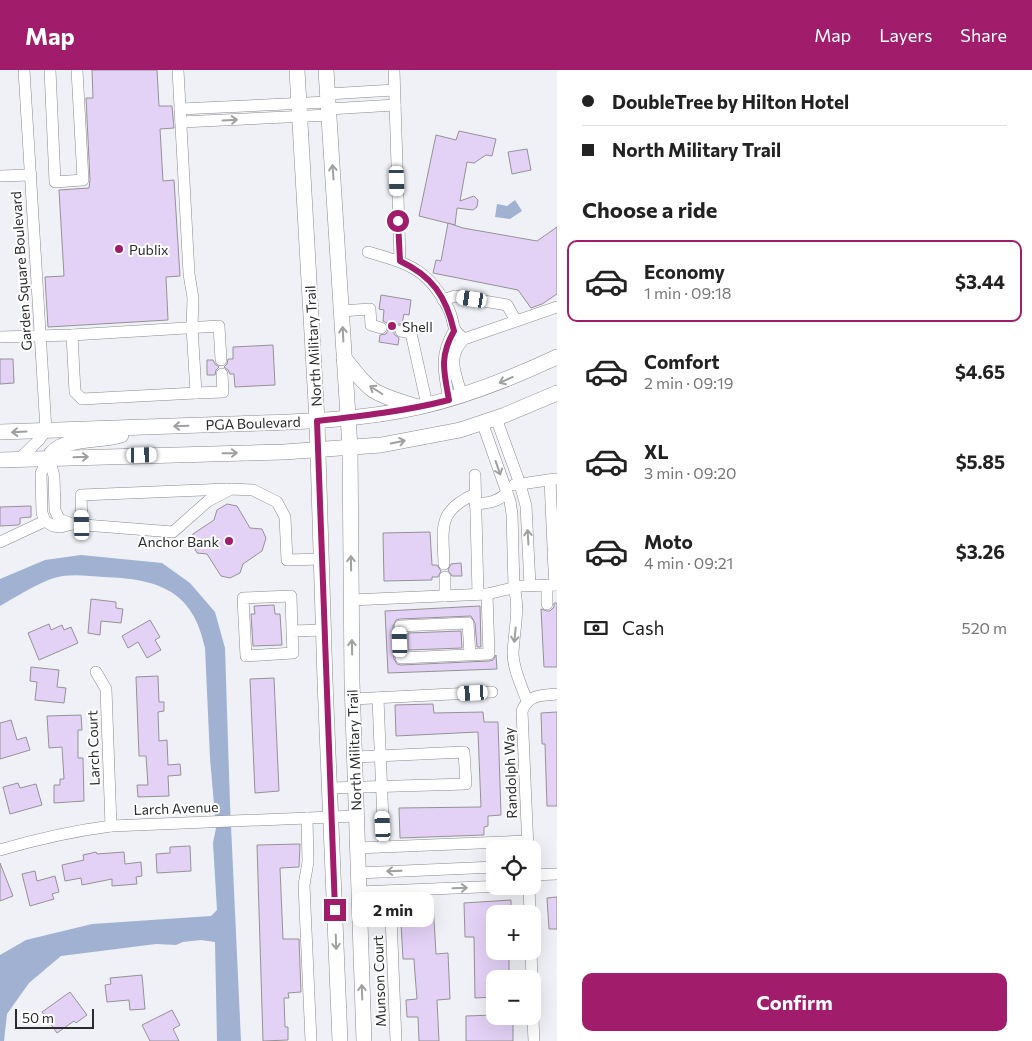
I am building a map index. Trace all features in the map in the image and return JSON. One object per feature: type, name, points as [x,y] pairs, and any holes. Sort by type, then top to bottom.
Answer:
[{"type":"main road","name":"North Military Trail","points":[[298,70],[317,421],[340,1041]]},
{"type":"main road","name":"North Military Trail","points":[[326,70],[350,448],[354,757],[364,1041]]},
{"type":"main road","points":[[344,358],[363,381],[374,390],[386,396],[423,406]]},
{"type":"main road","name":"PGA Boulevard","points":[[0,432],[317,421],[374,415],[456,398],[499,383],[557,358]]},
{"type":"main road","points":[[0,460],[318,451],[390,444],[460,430],[557,393]]},
{"type":"main road","points":[[49,458],[50,454],[62,446],[75,441],[120,436],[133,428]]},
{"type":"street","name":"Garden Square Boulevard","points":[[24,70],[46,430]]},
{"type":"street","points":[[50,70],[55,182],[83,180],[77,70]]},
{"type":"street","points":[[178,70],[189,274],[193,298],[192,327],[196,393]]},
{"type":"street","points":[[394,70],[400,261]]},
{"type":"street","points":[[181,122],[328,105],[394,90]]},
{"type":"street","points":[[328,105],[395,105]]},
{"type":"street","points":[[180,109],[300,109]]},
{"type":"street","points":[[0,176],[30,175]]},
{"type":"street","points":[[368,252],[400,261],[417,269],[436,287],[450,312],[454,331],[464,339]]},
{"type":"street","points":[[443,300],[455,296],[507,304],[516,321]]},
{"type":"street","points":[[456,398],[453,356],[464,339],[557,307]]},
{"type":"street","points":[[341,311],[370,309],[371,326],[381,328]]},
{"type":"street","points":[[0,337],[72,335],[220,326],[221,360]]},
{"type":"street","points":[[401,331],[411,333],[423,406]]},
{"type":"street","points":[[454,331],[448,341],[443,358],[456,398]]},
{"type":"street","points":[[72,335],[75,392],[82,399],[223,392],[222,374]]},
{"type":"street","points":[[489,420],[520,484],[526,506],[530,585]]},
{"type":"street","points":[[489,420],[512,514],[514,587],[518,598],[513,655],[520,683],[529,700],[542,694],[557,694]]},
{"type":"street","points":[[18,459],[39,440],[46,430]]},
{"type":"street","points":[[49,458],[40,473],[42,513],[45,520],[53,526],[77,525],[173,532],[208,500],[231,488]]},
{"type":"street","points":[[49,458],[54,476],[55,510],[59,519],[77,525]]},
{"type":"street","points":[[470,655],[468,622],[400,626],[401,658],[470,655],[489,654],[475,499],[475,475]]},
{"type":"street","points":[[444,564],[443,531],[445,517],[457,503],[475,499],[490,503],[499,500],[506,490],[520,484],[553,479],[553,585],[547,604]]},
{"type":"street","points":[[77,525],[81,495],[231,488],[253,490],[277,502],[285,517],[287,560],[321,559]]},
{"type":"street","points":[[0,542],[45,520]]},
{"type":"street","points":[[445,576],[445,596]]},
{"type":"street","points":[[351,600],[483,594],[514,587],[553,585]]},
{"type":"street","points":[[291,596],[292,631],[293,653],[246,656],[243,598],[291,596]]},
{"type":"street","points":[[292,631],[324,630]]},
{"type":"street","name":"Larch Court","points":[[96,672],[106,689],[111,826]]},
{"type":"street","points":[[353,699],[492,692]]},
{"type":"street","points":[[378,698],[384,846]]},
{"type":"street","name":"Randolph Way","points":[[527,840],[522,711],[529,700]]},
{"type":"street","points":[[330,788],[466,784],[464,752],[354,757]]},
{"type":"street","name":"Larch Avenue","points":[[0,850],[50,836],[111,826],[356,816]]},
{"type":"street","points":[[307,818],[308,862],[304,885],[311,1041]]},
{"type":"street","points":[[357,848],[486,845]]},
{"type":"street","points":[[358,873],[486,867]]},
{"type":"street","points":[[541,875],[557,874]]},
{"type":"street","points":[[359,892],[486,887]]},
{"type":"street","name":"Munson Court","points":[[390,891],[396,1041]]},
{"type":"street","points":[[533,1025],[534,1041]]},
{"type":"water","points":[[515,200],[522,211],[510,219],[495,217],[497,204],[507,206]]},
{"type":"water","points":[[81,555],[162,563],[190,583],[215,612],[225,648],[241,1041],[217,1041],[215,942],[201,940],[183,942],[176,945],[156,944],[61,956],[29,983],[7,1014],[4,1041],[0,1041],[0,955],[26,940],[92,924],[211,916],[217,910],[213,843],[216,828],[210,758],[205,648],[192,613],[182,601],[157,585],[123,578],[79,575],[60,576],[48,580],[0,606],[0,579],[45,560]]},
{"type":"building","points":[[92,70],[157,70],[159,106],[172,106],[174,128],[160,129],[163,181],[174,180],[180,276],[166,277],[168,320],[48,327],[45,277],[64,276],[59,190],[89,188],[86,98],[93,98]]},
{"type":"building","points":[[459,131],[496,139],[492,156],[486,155],[474,163],[467,162],[460,201],[474,196],[478,200],[477,207],[473,210],[457,208],[455,225],[419,216],[436,135],[456,140]]},
{"type":"building","points":[[527,149],[531,170],[512,174],[508,152]]},
{"type":"building","points":[[448,223],[463,228],[537,241],[557,227],[557,294],[542,304],[531,308],[518,290],[433,273],[436,260],[441,261]]},
{"type":"building","points":[[381,295],[411,300],[409,315],[404,314],[402,324],[398,324],[394,329],[394,334],[399,338],[398,345],[379,342],[380,335],[386,334],[388,330],[387,323],[383,321],[384,310],[379,309]]},
{"type":"building","points":[[273,345],[275,385],[235,387],[234,374],[230,374],[224,367],[228,359],[233,359],[233,347]]},
{"type":"building","points":[[0,359],[13,359],[14,383],[0,384]]},
{"type":"building","points":[[207,360],[213,360],[219,367],[215,375],[207,375]]},
{"type":"building","name":"Anchor Bank","points":[[227,504],[237,506],[250,528],[262,529],[266,538],[262,551],[243,564],[240,573],[230,578],[221,576],[207,554],[197,553],[192,543],[193,534],[214,520],[217,510]]},
{"type":"building","points":[[31,506],[31,517],[20,518],[20,524],[18,525],[0,526],[0,507]]},
{"type":"building","points":[[430,532],[432,565],[437,565],[441,571],[438,577],[432,577],[432,580],[384,581],[383,533]]},
{"type":"building","points":[[461,563],[462,576],[452,576],[448,570],[451,564]]},
{"type":"building","points":[[91,599],[116,602],[116,608],[123,609],[121,623],[101,621],[100,635],[88,633]]},
{"type":"building","points":[[554,603],[557,603],[557,667],[544,667],[541,609],[550,611],[554,607]]},
{"type":"building","points":[[274,605],[275,614],[280,614],[282,645],[253,646],[251,614],[255,614],[254,606]]},
{"type":"building","points":[[480,606],[481,647],[477,647],[475,623],[471,616],[400,619],[396,620],[393,626],[394,659],[397,664],[401,665],[489,661],[493,660],[496,655],[497,669],[388,673],[385,611]]},
{"type":"building","points":[[150,620],[160,637],[155,640],[161,650],[147,658],[138,642],[128,648],[122,636]]},
{"type":"building","points":[[49,624],[51,630],[62,625],[64,630],[71,627],[78,643],[39,660],[28,633]]},
{"type":"building","points":[[461,631],[462,648],[408,650],[408,633]]},
{"type":"building","points":[[31,667],[59,670],[57,687],[66,688],[64,703],[35,700],[37,682],[30,681]]},
{"type":"building","points":[[158,676],[159,702],[164,702],[164,711],[158,712],[159,741],[167,740],[168,765],[180,764],[181,775],[168,776],[169,796],[138,797],[137,785],[148,785],[146,756],[139,756],[136,677]]},
{"type":"building","points":[[274,678],[279,791],[255,793],[250,679]]},
{"type":"building","points":[[433,704],[434,713],[483,712],[484,722],[498,722],[501,815],[488,816],[488,826],[484,827],[484,835],[400,838],[399,808],[481,807],[478,732],[396,736],[395,705]]},
{"type":"building","points":[[557,712],[557,806],[547,806],[545,744],[542,744],[541,713]]},
{"type":"building","points":[[81,715],[82,730],[78,730],[78,758],[83,758],[84,801],[54,803],[54,785],[60,785],[60,779],[64,779],[62,747],[49,748],[47,716]]},
{"type":"building","points":[[11,720],[17,740],[26,737],[30,750],[0,759],[0,723]]},
{"type":"building","points":[[18,783],[20,788],[36,784],[42,805],[10,814],[3,787]]},
{"type":"building","points":[[300,844],[299,867],[280,868],[283,939],[299,939],[301,992],[288,993],[289,998],[284,998],[285,1027],[288,1027],[288,1040],[263,1041],[257,845]]},
{"type":"building","points":[[190,846],[191,871],[157,873],[156,854],[170,853],[170,847]]},
{"type":"building","points":[[96,852],[97,854],[124,852],[125,864],[141,862],[142,876],[136,877],[137,884],[112,886],[112,879],[82,885],[81,878],[65,881],[62,865],[84,860],[83,855]]},
{"type":"building","points":[[0,863],[13,896],[0,901]]},
{"type":"building","points":[[35,871],[37,881],[55,876],[59,892],[52,894],[54,899],[30,906],[22,874]]},
{"type":"building","points":[[557,897],[557,929],[549,929],[547,898]]},
{"type":"building","points":[[511,900],[511,905],[486,905],[486,960],[509,960],[509,970],[486,970],[486,997],[475,998],[474,937],[465,937],[464,903]]},
{"type":"building","points":[[433,904],[436,954],[448,953],[450,999],[437,1000],[439,1041],[419,1041],[418,1017],[407,1017],[406,1000],[417,999],[414,959],[403,959],[400,906]]},
{"type":"building","points":[[142,975],[145,1009],[130,1010],[129,1000],[107,1002],[105,985],[111,984],[110,978]]},
{"type":"building","points":[[70,992],[87,1015],[76,1023],[74,1021],[57,1033],[42,1012]]},
{"type":"building","points":[[172,1010],[180,1025],[173,1029],[179,1041],[150,1041],[142,1025]]},
{"type":"building","points":[[486,1015],[486,1025],[513,1025],[513,1041],[466,1041],[466,1016]]},
{"type":"place","name":"Publix","points":[[119,249]]},
{"type":"place","name":"Shell","points":[[392,326]]},
{"type":"place","name":"Anchor Bank","points":[[229,541]]},
{"type":"route","points":[[335,910],[317,421],[374,415],[449,400],[443,358],[448,341],[454,331],[450,312],[436,287],[417,269],[400,261],[398,221]]}]
